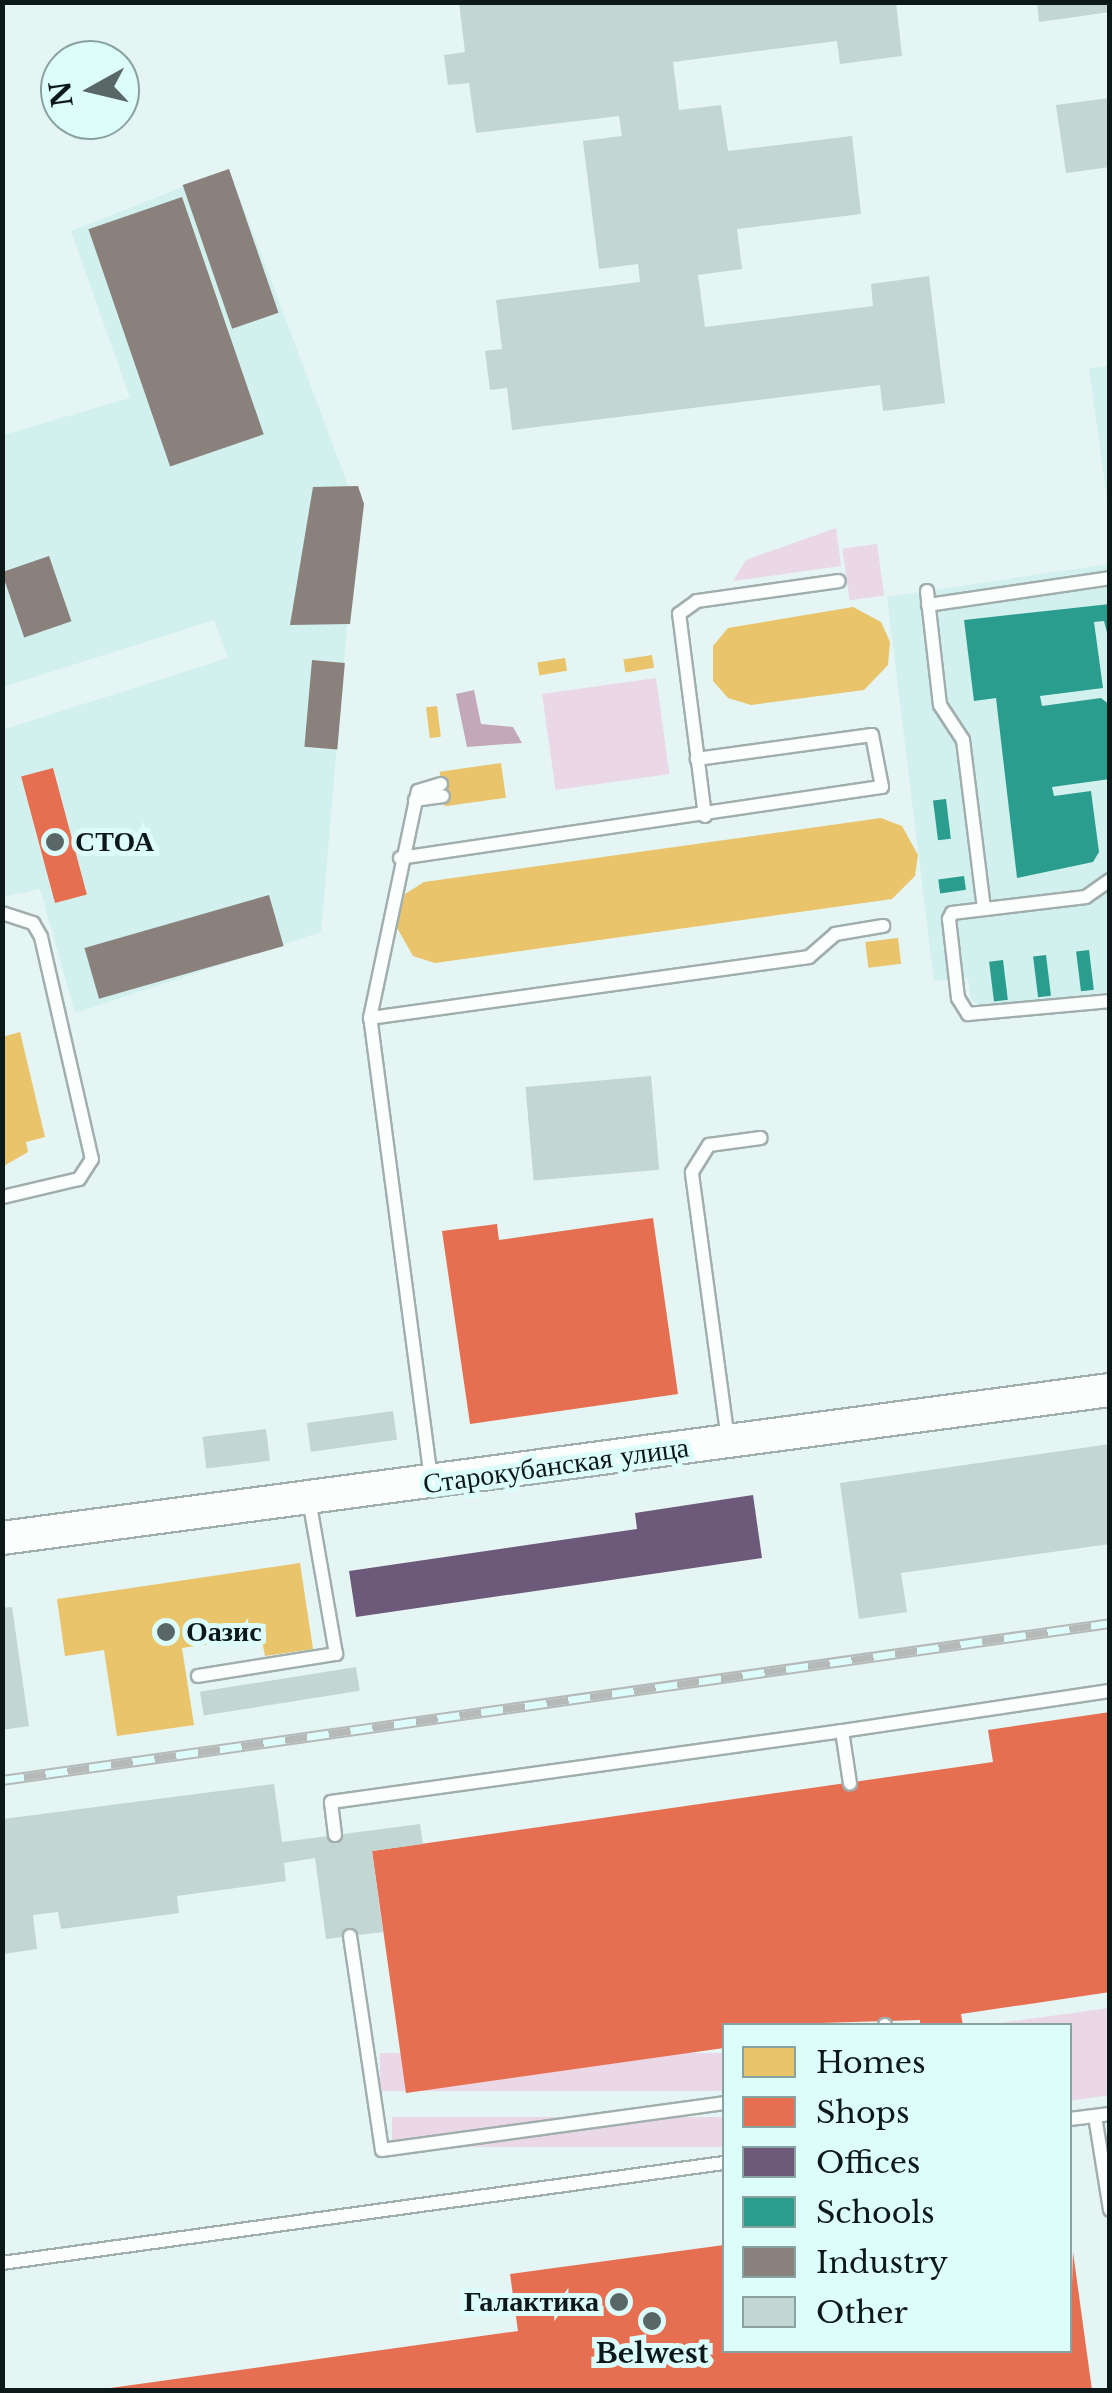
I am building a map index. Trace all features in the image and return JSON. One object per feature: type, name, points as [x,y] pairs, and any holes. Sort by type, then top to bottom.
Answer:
[{"type":"street","name":"Старокубанская улица","points":[[2,1538],[432,1484],[1110,1390]]},
{"type":"lane","points":[[984,909],[963,740],[940,704],[928,598],[1110,578]]},
{"type":"lane","points":[[705,816],[678,624],[687,604],[839,581]]},
{"type":"lane","points":[[400,858],[878,790],[877,742],[866,735],[697,758]]},
{"type":"lane","points":[[432,1484],[370,1018],[400,858],[416,800],[423,787],[442,790]]},
{"type":"lane","points":[[1110,880],[1086,896],[952,913],[949,919],[958,998],[968,1014],[1110,1001]]},
{"type":"lane","points":[[2,913],[32,923],[41,937],[92,1160],[80,1179],[2,1197]]},
{"type":"lane","points":[[370,1018],[808,957],[841,932],[882,926]]},
{"type":"lane","points":[[729,1442],[692,1172],[709,1145],[761,1138]]},
{"type":"lane","points":[[198,1676],[336,1654],[308,1499]]},
{"type":"lane","points":[[336,1835],[331,1802],[1110,1691]]},
{"type":"lane","points":[[842,1731],[850,1783]]},
{"type":"lane","points":[[350,1936],[382,2150],[722,2103]]},
{"type":"lane","points":[[1072,2119],[1110,2114]]},
{"type":"lane","points":[[1094,2116],[1110,2210]]},
{"type":"lane","points":[[2,2263],[722,2163]]},
{"type":"shaded area","points":[[229,169],[357,509],[321,932],[75,1013],[40,889],[3,897],[2,730],[228,658],[214,620],[3,687],[3,435],[130,398],[71,231]]},
{"type":"shaded area","points":[[1110,366],[1109,514],[1089,368]]},
{"type":"shaded area","points":[[836,528],[841,566],[733,581],[746,560]]},
{"type":"shaded area","points":[[877,544],[884,595],[850,600],[842,549]]},
{"type":"shaded area","points":[[1109,564],[1109,992],[983,1007],[971,1000],[968,978],[934,981],[887,597]]},
{"type":"shaded area","points":[[656,678],[669,774],[556,790],[542,694]]},
{"type":"shaded area","points":[[474,690],[481,724],[513,727],[522,743],[467,747],[456,694]]},
{"type":"shaded area","points":[[1109,2008],[1109,2095],[1072,2101],[1072,2023],[1000,2023]]},
{"type":"shaded area","points":[[380,2053],[722,2053],[722,2091],[380,2091]]},
{"type":"shaded area","points":[[392,2117],[722,2117],[722,2147],[392,2147]]},
{"type":"building: Homes","points":[[853,607],[881,622],[890,642],[888,665],[864,690],[751,705],[728,698],[713,681],[713,646],[728,628]]},
{"type":"building: Homes","points":[[652,655],[654,668],[625,672],[623,660]]},
{"type":"building: Homes","points":[[565,658],[567,671],[539,675],[537,662]]},
{"type":"building: Homes","points":[[437,706],[441,737],[430,738],[426,707]]},
{"type":"building: Homes","points":[[501,763],[506,798],[444,806],[440,772]]},
{"type":"building: Homes","points":[[881,818],[902,826],[918,855],[915,876],[892,899],[435,963],[413,956],[396,926],[405,894],[424,882]]},
{"type":"building: Homes","points":[[898,938],[901,964],[868,968],[865,942]]},
{"type":"building: Homes","points":[[20,1032],[45,1137],[26,1142],[28,1152],[2,1167],[2,1037]]},
{"type":"building: Homes","points":[[300,1563],[313,1649],[265,1656],[261,1636],[182,1648],[194,1725],[117,1736],[104,1650],[65,1656],[57,1599]]},
{"type":"building: Shops","points":[[53,768],[87,895],[55,903],[21,777]]},
{"type":"building: Shops","points":[[653,1218],[678,1394],[470,1424],[442,1231],[497,1224],[499,1240]]},
{"type":"building: Shops","points":[[1110,1712],[1110,1992],[961,2014],[962,2023],[722,2023],[722,2048],[406,2093],[372,1851],[993,1762],[988,1730]]},
{"type":"building: Shops","name":"Галактика","points":[[722,2245],[722,2353],[1072,2353],[1073,2252],[1092,2390],[96,2390],[518,2331],[510,2274]]},
{"type":"building: Offices","points":[[753,1495],[762,1558],[356,1617],[349,1571],[637,1529],[635,1513]]},
{"type":"building: Schools","points":[[1110,604],[1110,644],[1104,621],[1094,622],[1103,688],[1040,696],[1042,706],[1101,698],[1110,705],[1110,779],[1052,787],[1054,796],[1091,791],[1099,852],[1093,862],[1017,878],[996,698],[974,701],[964,620]]},
{"type":"building: Schools","points":[[946,799],[951,839],[938,840],[933,801]]},
{"type":"building: Schools","points":[[964,876],[966,890],[940,893],[938,880]]},
{"type":"building: Schools","points":[[1089,950],[1094,990],[1081,991],[1076,952]]},
{"type":"building: Schools","points":[[1046,955],[1051,996],[1038,997],[1033,957]]},
{"type":"building: Schools","points":[[1003,960],[1008,1000],[994,1001],[989,962]]},
{"type":"building: Industry","points":[[229,169],[278,313],[232,329],[183,185]]},
{"type":"building: Industry","points":[[182,197],[264,434],[170,467],[88,229]]},
{"type":"building: Industry","points":[[358,486],[364,504],[350,624],[290,625],[313,487]]},
{"type":"building: Industry","points":[[49,556],[71,621],[24,638],[2,572]]},
{"type":"building: Industry","points":[[312,660],[345,663],[337,750],[304,747]]},
{"type":"building: Industry","points":[[269,895],[284,946],[99,999],[84,948]]},
{"type":"building: Other","points":[[459,2],[896,2],[902,56],[840,64],[837,41],[673,62],[679,110],[721,105],[728,151],[852,136],[861,214],[737,229],[742,269],[698,275],[705,327],[873,306],[871,284],[929,276],[945,403],[883,411],[880,385],[512,430],[507,388],[490,390],[485,351],[502,349],[496,300],[640,282],[638,264],[599,269],[583,141],[622,136],[619,116],[476,133],[469,83],[448,85],[444,55],[465,52]]},
{"type":"building: Other","points":[[1037,2],[1110,2],[1110,12],[1039,22]]},
{"type":"building: Other","points":[[1110,98],[1110,167],[1066,173],[1056,105]]},
{"type":"building: Other","points":[[651,1076],[659,1170],[534,1181],[525,1087]]},
{"type":"building: Other","points":[[393,1411],[397,1440],[311,1452],[307,1423]]},
{"type":"building: Other","points":[[266,1429],[270,1461],[206,1469],[202,1437]]},
{"type":"building: Other","points":[[1110,1444],[1110,1544],[901,1573],[907,1612],[859,1619],[840,1483]]},
{"type":"building: Other","points":[[12,1607],[29,1726],[2,1730],[2,1608]]},
{"type":"building: Other","points":[[356,1667],[360,1691],[204,1715],[200,1692]]},
{"type":"building: Other","points":[[274,1784],[282,1842],[420,1824],[423,1844],[372,1851],[383,1932],[326,1939],[315,1858],[284,1863],[286,1881],[177,1896],[179,1913],[61,1929],[58,1912],[33,1915],[37,1949],[3,1954],[3,1819]]},
{"type":"railway","points":[[2,1780],[1110,1623]]},
{"type":"place","name":"СТОА","points":[[55,842]]},
{"type":"place","name":"Оазис","points":[[166,1632]]},
{"type":"place","name":"Галактика","points":[[619,2302]]},
{"type":"place","name":"Belwest","points":[[652,2321]]}]
